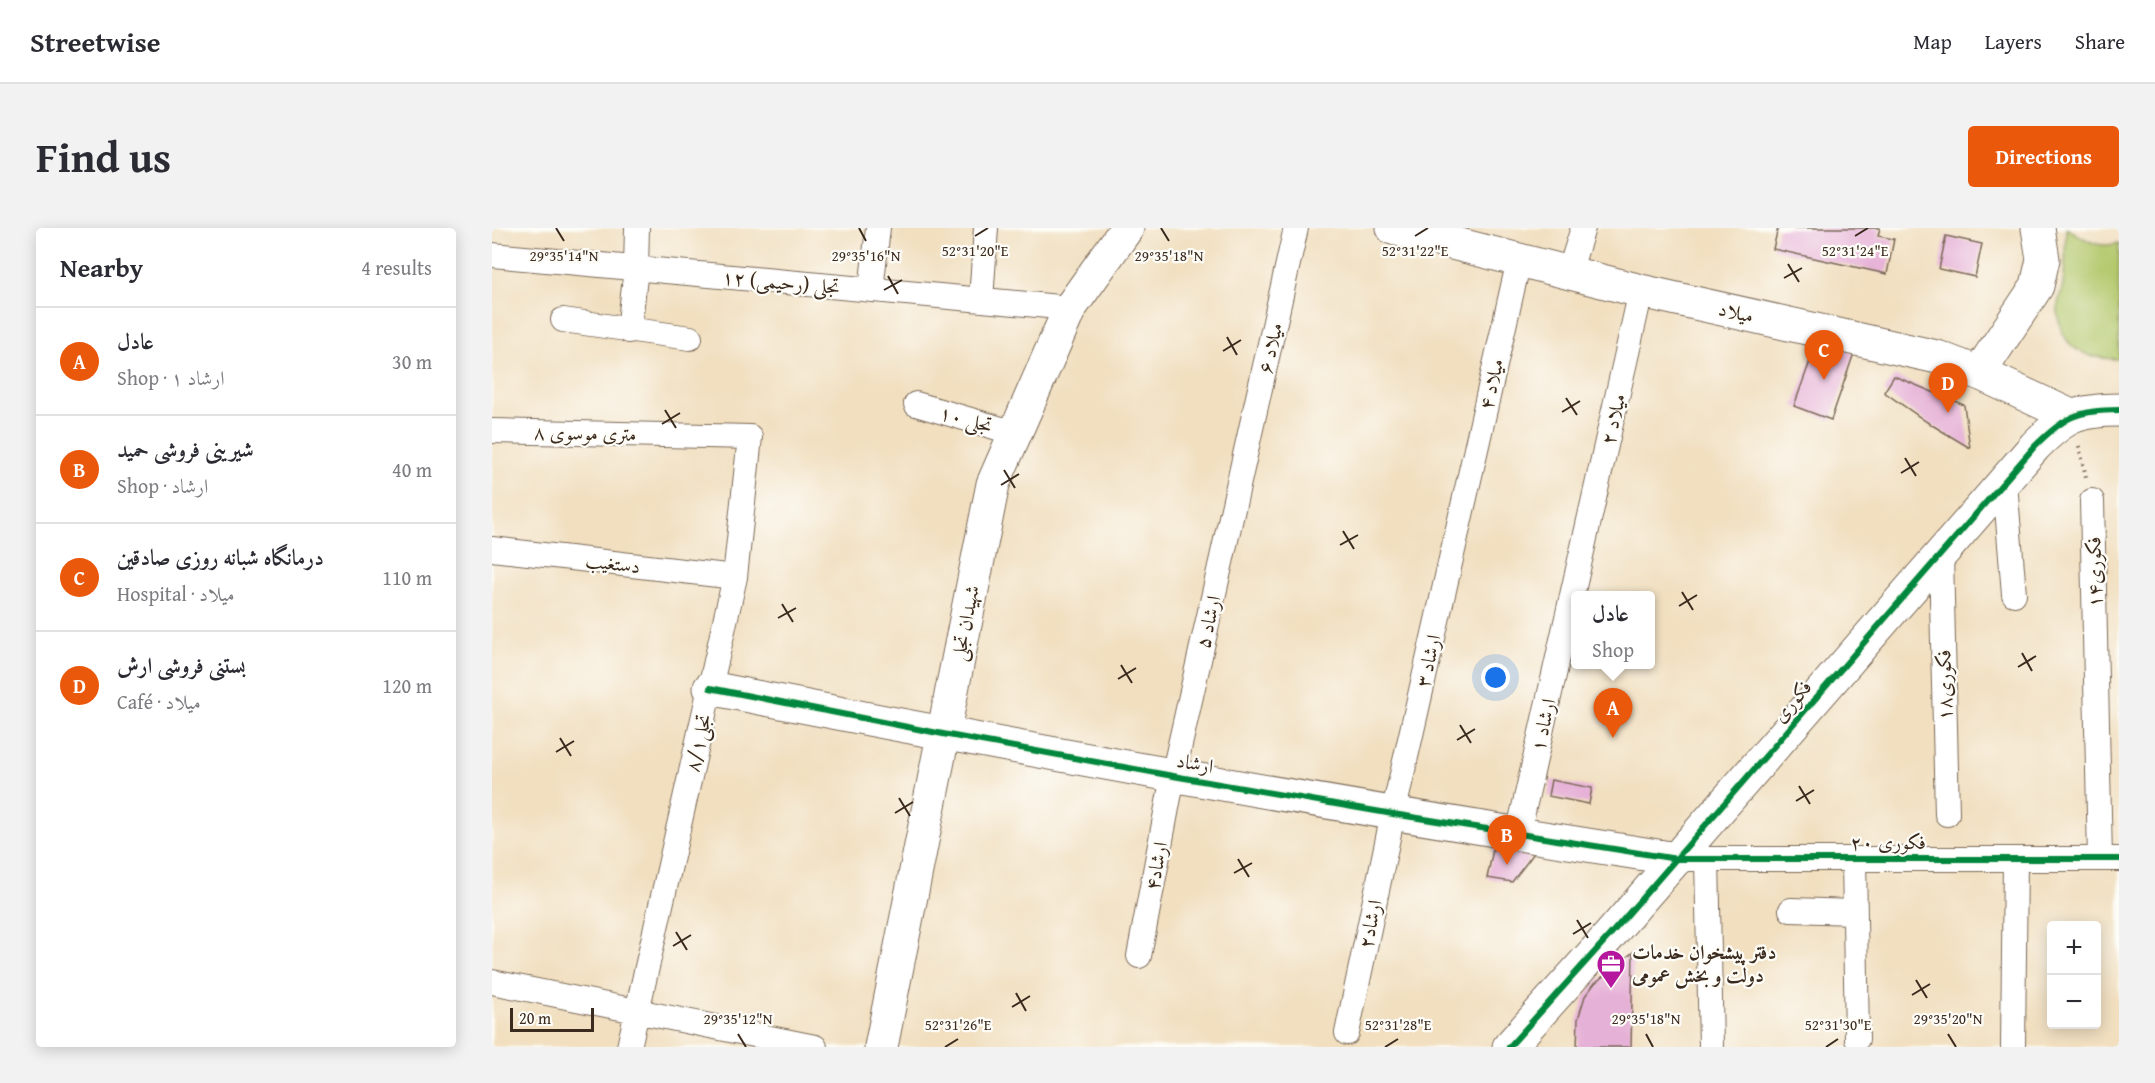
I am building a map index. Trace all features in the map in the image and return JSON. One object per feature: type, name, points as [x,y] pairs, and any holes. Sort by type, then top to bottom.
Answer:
[{"type":"street","points":[[629,331],[636,268],[637,228]]},
{"type":"street","points":[[871,290],[878,228]]},
{"type":"street","points":[[981,300],[986,228]]},
{"type":"street","name":"شهیدان تجلی","points":[[880,1047],[993,484],[1071,308],[1127,228]]},
{"type":"street","name":"۶ میلاد","points":[[1243,467],[1296,228]]},
{"type":"street","name":"میلاد","points":[[1394,228],[1641,291],[1937,357],[1979,373],[2072,416]]},
{"type":"street","points":[[1569,273],[1582,228]]},
{"type":"street","points":[[1979,373],[2037,286],[2043,259],[2038,228]]},
{"type":"street","name":"۱۲ تجلی (رحیمی)","points":[[492,255],[1071,308]]},
{"type":"street","name":"۴ میلاد","points":[[1463,508],[1519,260]]},
{"type":"street","name":"۲ میلاد","points":[[1584,546],[1641,291]]},
{"type":"street","points":[[564,320],[690,338]]},
{"type":"street","name":"۱۰ تجلی","points":[[916,405],[1015,433]]},
{"type":"street","name":"فکوری","points":[[1509,1047],[1692,859],[1941,555],[2042,439],[2056,425],[2072,416],[2088,412],[2119,410]]},
{"type":"street","name":"۸ متری موسوی","points":[[492,431],[750,437]]},
{"type":"street","name":"تجلی۸/۱","points":[[629,1047],[735,577],[750,437]]},
{"type":"street","name":"۵ ارشاد","points":[[1173,776],[1243,467]]},
{"type":"street","points":[[2005,483],[2014,594]]},
{"type":"street","name":"فکوری۱۴","points":[[2092,501],[2110,859]]},
{"type":"street","name":"۳ ارشاد","points":[[1393,814],[1463,508]]},
{"type":"street","name":"۱ ارشاد","points":[[1574,591],[1584,546]]},
{"type":"street","name":"دستغیب","points":[[492,549],[735,577]]},
{"type":"street","name":"فکوری۱۸","points":[[1941,555],[1947,814]]},
{"type":"street","name":"۱ ارشاد","points":[[1518,834],[1571,603]]},
{"type":"street","name":"ارشاد","points":[[710,688],[1173,776],[1518,834],[1692,859]]},
{"type":"street","name":"۴ارشاد","points":[[1139,956],[1173,776]]},
{"type":"street","name":"۲ارشاد","points":[[1347,1033],[1393,814]]},
{"type":"street","points":[[1692,859],[1711,1047]]},
{"type":"street","name":"فکوری ۲۰","points":[[1692,859],[2110,859]]},
{"type":"street","points":[[1854,859],[1857,1039]]},
{"type":"street","points":[[2013,1047],[2015,859]]},
{"type":"street","points":[[1791,910],[1854,912]]},
{"type":"street","points":[[492,982],[815,1047]]},
{"type":"path","points":[[2072,416],[2092,501]]},
{"type":"green space","points":[[2066,228],[2097,244],[2119,243],[2119,359],[2084,353],[2067,341],[2062,332],[2058,306],[2064,277]]},
{"type":"building","points":[[1778,228],[1880,228],[1878,236],[1894,239],[1887,274],[1773,249]]},
{"type":"building","points":[[1946,236],[1982,244],[1975,277],[1939,269]]},
{"type":"building","points":[[1818,339],[1854,353],[1831,420],[1794,406]]},
{"type":"building","points":[[1894,376],[1964,405],[1970,448],[1884,392]]},
{"type":"building","points":[[1551,780],[1592,788],[1589,804],[1548,796]]},
{"type":"building","points":[[1494,845],[1534,853],[1512,882],[1487,878]]},
{"type":"building","name":"دفتر پیشخوان خدمات دولت و بخش عمومی","points":[[1633,952],[1631,1047],[1577,1047],[1578,1019],[1585,996],[1595,983]]},
{"type":"cycle path","points":[[1509,1047],[1609,936],[2035,446],[2054,428],[2072,417],[2105,410],[2119,410]]},
{"type":"cycle path","points":[[710,688],[1173,776],[1677,859],[2119,859]]},
{"type":"place","name":"درمانگاه شبانه روزی صادقین","points":[[1824,380]]},
{"type":"place","name":"بستنی فروشی ارش","points":[[1948,413]]},
{"type":"place","name":"عادل","points":[[1613,738]]},
{"type":"place","name":"شیرینی فروشی حمید","points":[[1507,865]]},
{"type":"place","name":"دفتر پیشخوان خدمات دولت و بخش عمومی","points":[[1611,990]]}]
